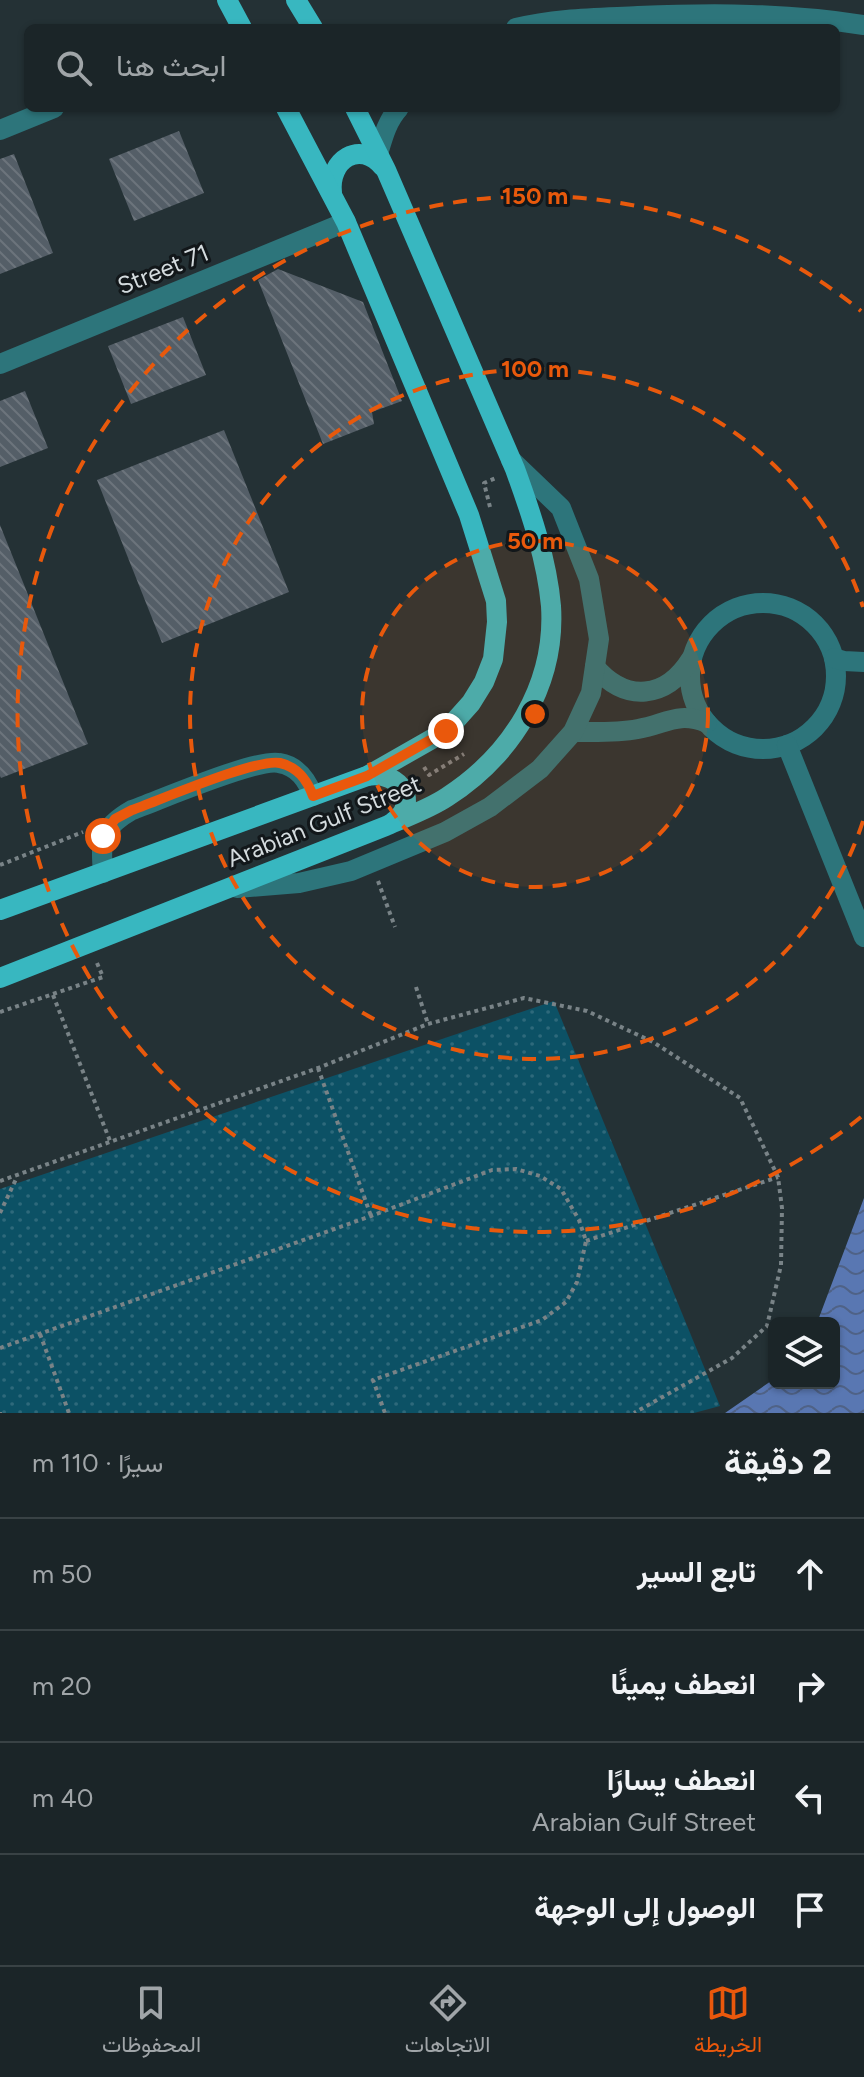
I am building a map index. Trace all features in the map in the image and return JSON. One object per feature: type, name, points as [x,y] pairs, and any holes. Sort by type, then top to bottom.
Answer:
[{"type":"main road","points":[[227,0],[240,24]]},
{"type":"main road","points":[[296,0],[311,24]]},
{"type":"main road","name":"Arabian Gulf Street","points":[[0,910],[367,776],[446,731],[471,703],[493,659],[496,601],[469,515],[346,222],[288,112]]},
{"type":"main road","name":"Arabian Gulf Street","points":[[0,978],[386,826],[444,799],[476,777],[519,728],[538,688],[550,638],[551,607],[530,512],[513,465],[382,162],[357,112]]},
{"type":"main road","points":[[332,193],[334,169],[343,160],[354,155],[367,155],[382,162]]},
{"type":"main road","points":[[367,776],[381,774],[395,779],[404,791],[405,805],[399,818],[386,826]]},
{"type":"street","points":[[541,24],[572,19],[663,15],[778,15],[864,25]]},
{"type":"street","points":[[628,24],[663,15]]},
{"type":"street","points":[[0,130],[44,112]]},
{"type":"street","points":[[382,162],[384,133],[395,112]]},
{"type":"street","name":"Street 71","points":[[0,364],[346,222]]},
{"type":"street","points":[[229,888],[299,883],[351,871],[445,832],[490,807],[540,769],[573,732],[591,693],[599,639],[589,579],[561,508],[513,465]]},
{"type":"street","points":[[595,667],[606,680],[627,691],[645,692],[663,687],[681,675],[699,638],[713,622],[730,610],[750,603],[772,603],[793,609],[812,621],[826,637],[834,658],[836,685],[830,705],[820,722],[805,736],[787,745],[765,749],[743,746],[723,737],[707,723],[695,703],[689,681],[691,659]]},
{"type":"street","points":[[834,658],[864,662]]},
{"type":"street","points":[[836,685],[864,675]]},
{"type":"street","points":[[573,732],[607,733],[640,729],[679,716],[707,723]]},
{"type":"street","points":[[787,745],[864,937]]},
{"type":"street","points":[[103,873],[103,836],[115,819],[132,810],[265,762],[290,766],[301,774],[313,796]]},
{"type":"path","points":[[469,515],[491,507],[484,483],[513,465]]},
{"type":"path","points":[[0,865],[115,819]]},
{"type":"path","points":[[371,862],[395,927]]},
{"type":"path","points":[[0,1012],[103,977],[89,943]]},
{"type":"path","points":[[416,987],[428,1024]]},
{"type":"path","points":[[53,995],[110,1141]]},
{"type":"path","points":[[0,1181],[318,1068],[428,1024],[524,998],[587,1011],[653,1042],[740,1098],[778,1177],[782,1208],[781,1265],[767,1326],[732,1358],[634,1413]]},
{"type":"path","points":[[318,1068],[371,1216]]},
{"type":"path","points":[[0,1348],[492,1170],[516,1169],[540,1176],[561,1189],[579,1220],[586,1241],[577,1282],[566,1302],[542,1320],[373,1380],[385,1413]]},
{"type":"path","points":[[0,1213],[18,1175]]},
{"type":"path","points":[[586,1241],[778,1177]]},
{"type":"path","points":[[40,1334],[69,1413]]},
{"type":"shaded area","points":[[554,1001],[720,1406],[694,1413],[0,1413],[0,1189]]},
{"type":"water","points":[[864,1198],[864,1413],[725,1413],[768,1383],[768,1389],[840,1389],[840,1317],[819,1317]]},
{"type":"building","points":[[179,131],[204,193],[134,221],[109,159]]},
{"type":"building","points":[[14,154],[53,253],[0,274],[0,159]]},
{"type":"building","points":[[278,269],[363,302],[402,401],[372,412],[374,424],[323,444],[258,280]]},
{"type":"building","points":[[183,317],[206,375],[131,404],[108,346]]},
{"type":"building","points":[[25,391],[48,448],[0,467],[0,401]]},
{"type":"building","points":[[224,430],[289,592],[162,643],[97,480]]},
{"type":"building","points":[[0,525],[88,744],[1,778],[0,776]]},
{"type":"route","points":[[103,836],[115,819],[132,810],[265,762],[290,766],[301,774],[313,796],[367,776],[446,731]]}]
